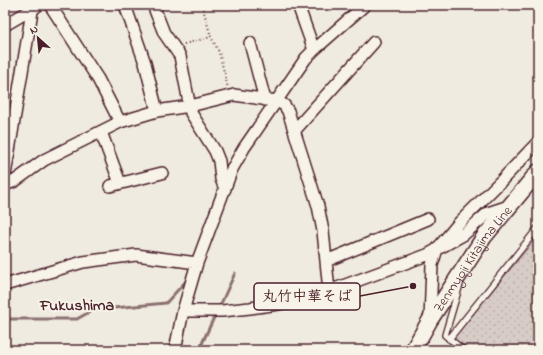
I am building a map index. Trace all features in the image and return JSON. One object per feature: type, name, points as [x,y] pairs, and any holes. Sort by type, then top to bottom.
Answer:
[{"type":"main road","name":"Zenmyoji Kitajima Line","points":[[413,350],[430,320],[484,237],[538,172]]},
{"type":"street","points":[[50,5],[98,79],[120,122]]},
{"type":"street","points":[[125,5],[145,64],[157,111]]},
{"type":"street","points":[[153,5],[164,33],[180,56],[192,113],[220,161],[223,184]]},
{"type":"street","points":[[298,5],[314,50]]},
{"type":"street","points":[[175,350],[195,263],[223,184],[271,100],[306,58],[365,5]]},
{"type":"street","points":[[5,25],[35,7]]},
{"type":"street","points":[[5,175],[35,7]]},
{"type":"street","points":[[294,130],[374,42]]},
{"type":"street","points":[[250,43],[271,100]]},
{"type":"street","points":[[5,185],[15,181],[44,160],[120,122],[157,111],[190,106],[234,95],[271,100],[284,105],[288,111],[318,206],[323,231],[329,290]]},
{"type":"street","points":[[101,132],[115,185],[162,173]]},
{"type":"street","points":[[430,320],[432,265],[437,249],[459,223],[538,142]]},
{"type":"street","points":[[183,311],[218,311],[279,304],[329,290],[422,257],[463,235],[488,213],[509,206]]},
{"type":"street","points":[[326,261],[428,219]]},
{"type":"street","points":[[5,285],[83,262],[136,255],[195,263]]},
{"type":"lane","points":[[449,339],[538,228]]},
{"type":"lane","points":[[463,350],[445,335],[466,264]]},
{"type":"path","points":[[202,5],[211,37],[219,52],[230,97]]},
{"type":"path","points":[[173,47],[211,37]]},
{"type":"shaded area","points":[[538,236],[538,350],[468,350],[453,338]]},
{"type":"waterway","points":[[219,308],[235,273]]},
{"type":"waterway","points":[[5,319],[77,319],[93,310],[166,303],[186,281],[188,275]]},
{"type":"waterway","points":[[199,350],[216,313]]},
{"type":"place","name":"丸竹中華そば","points":[[413,286]]},
{"type":"district","name":"Fukushima","points":[[77,304]]}]
